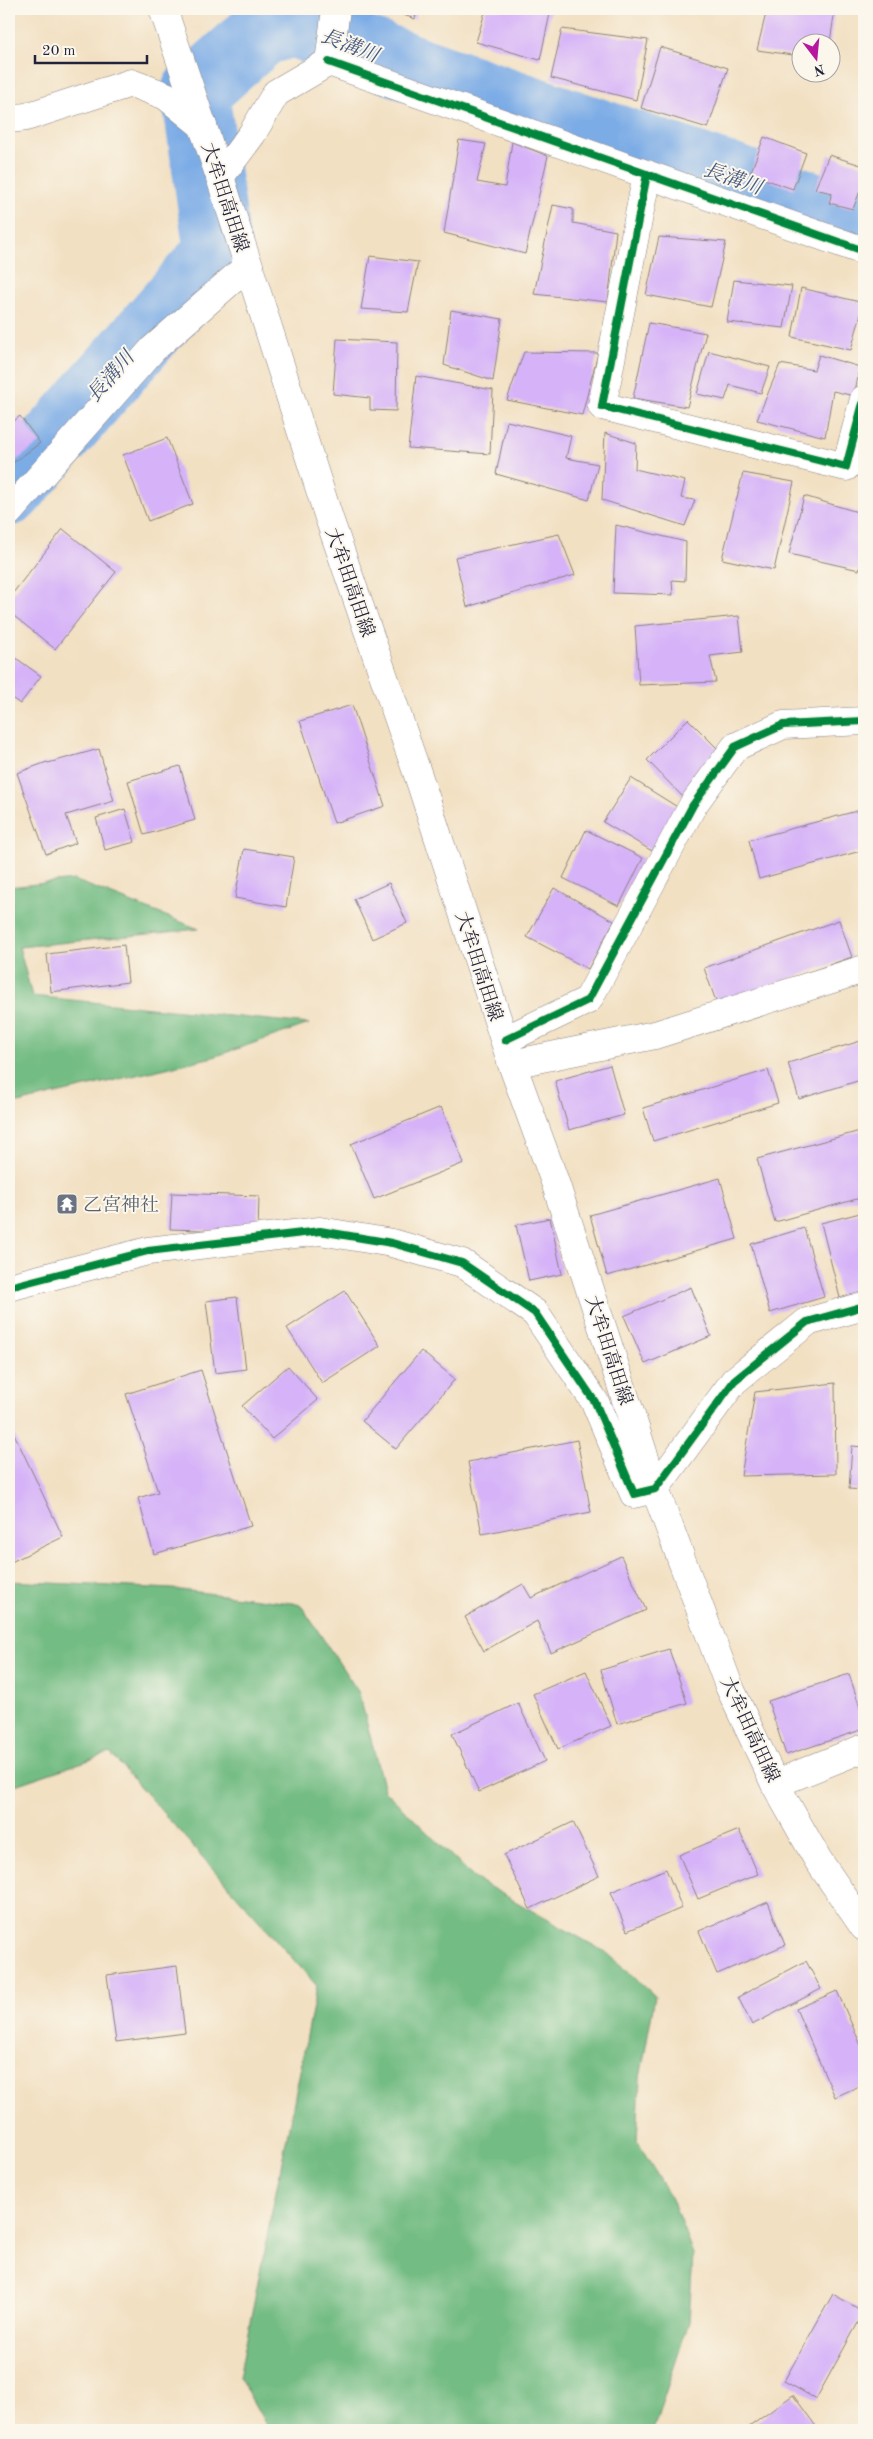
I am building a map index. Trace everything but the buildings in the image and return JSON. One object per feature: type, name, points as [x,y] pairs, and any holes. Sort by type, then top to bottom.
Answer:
[{"type":"street","name":"大牟田高田線","points":[[163,9],[249,265],[329,518],[420,781],[508,1052],[555,1182],[655,1489],[729,1686],[776,1784],[818,1860],[864,1927]]},
{"type":"street","points":[[329,62],[336,9]]},
{"type":"street","points":[[220,177],[252,134],[276,93],[329,62],[864,251]]},
{"type":"street","points":[[9,119],[26,117],[131,83],[166,96],[203,126]]},
{"type":"street","points":[[647,174],[602,406],[846,467],[864,399]]},
{"type":"street","points":[[9,512],[153,348],[249,265]]},
{"type":"street","points":[[508,1052],[588,1000],[694,805],[736,747],[783,725],[864,721]]},
{"type":"street","points":[[508,1052],[655,1035],[864,969]]},
{"type":"street","points":[[9,1286],[148,1251],[320,1231],[392,1243],[462,1263],[536,1313],[595,1402],[634,1494],[655,1489],[734,1381],[807,1322],[864,1306]]},
{"type":"street","points":[[776,1784],[864,1748]]},
{"type":"green space","points":[[74,880],[199,929],[19,947],[32,996],[309,1024],[213,1057],[9,1105],[9,887]]},
{"type":"green space","points":[[9,1581],[172,1589],[300,1604],[359,1693],[384,1790],[474,1878],[607,1953],[655,1996],[640,2078],[637,2142],[672,2199],[693,2254],[689,2322],[653,2430],[269,2430],[239,2377],[317,1986],[110,1753],[9,1787]]},
{"type":"waterway","name":"長溝川","points":[[9,492],[218,252],[195,92],[262,32],[293,23],[424,73],[864,223]]},
{"type":"cycle path","points":[[329,62],[864,251]]},
{"type":"cycle path","points":[[647,174],[602,406],[846,467],[864,399]]},
{"type":"cycle path","points":[[505,1040],[588,1000],[693,805],[735,747],[783,725],[864,721]]},
{"type":"cycle path","points":[[9,1287],[148,1251],[320,1231],[392,1243],[462,1263],[535,1313],[595,1402],[634,1494],[655,1489],[734,1381],[807,1322],[864,1306]]},
{"type":"place","name":"乙宮神社","points":[[67,1204]]}]
